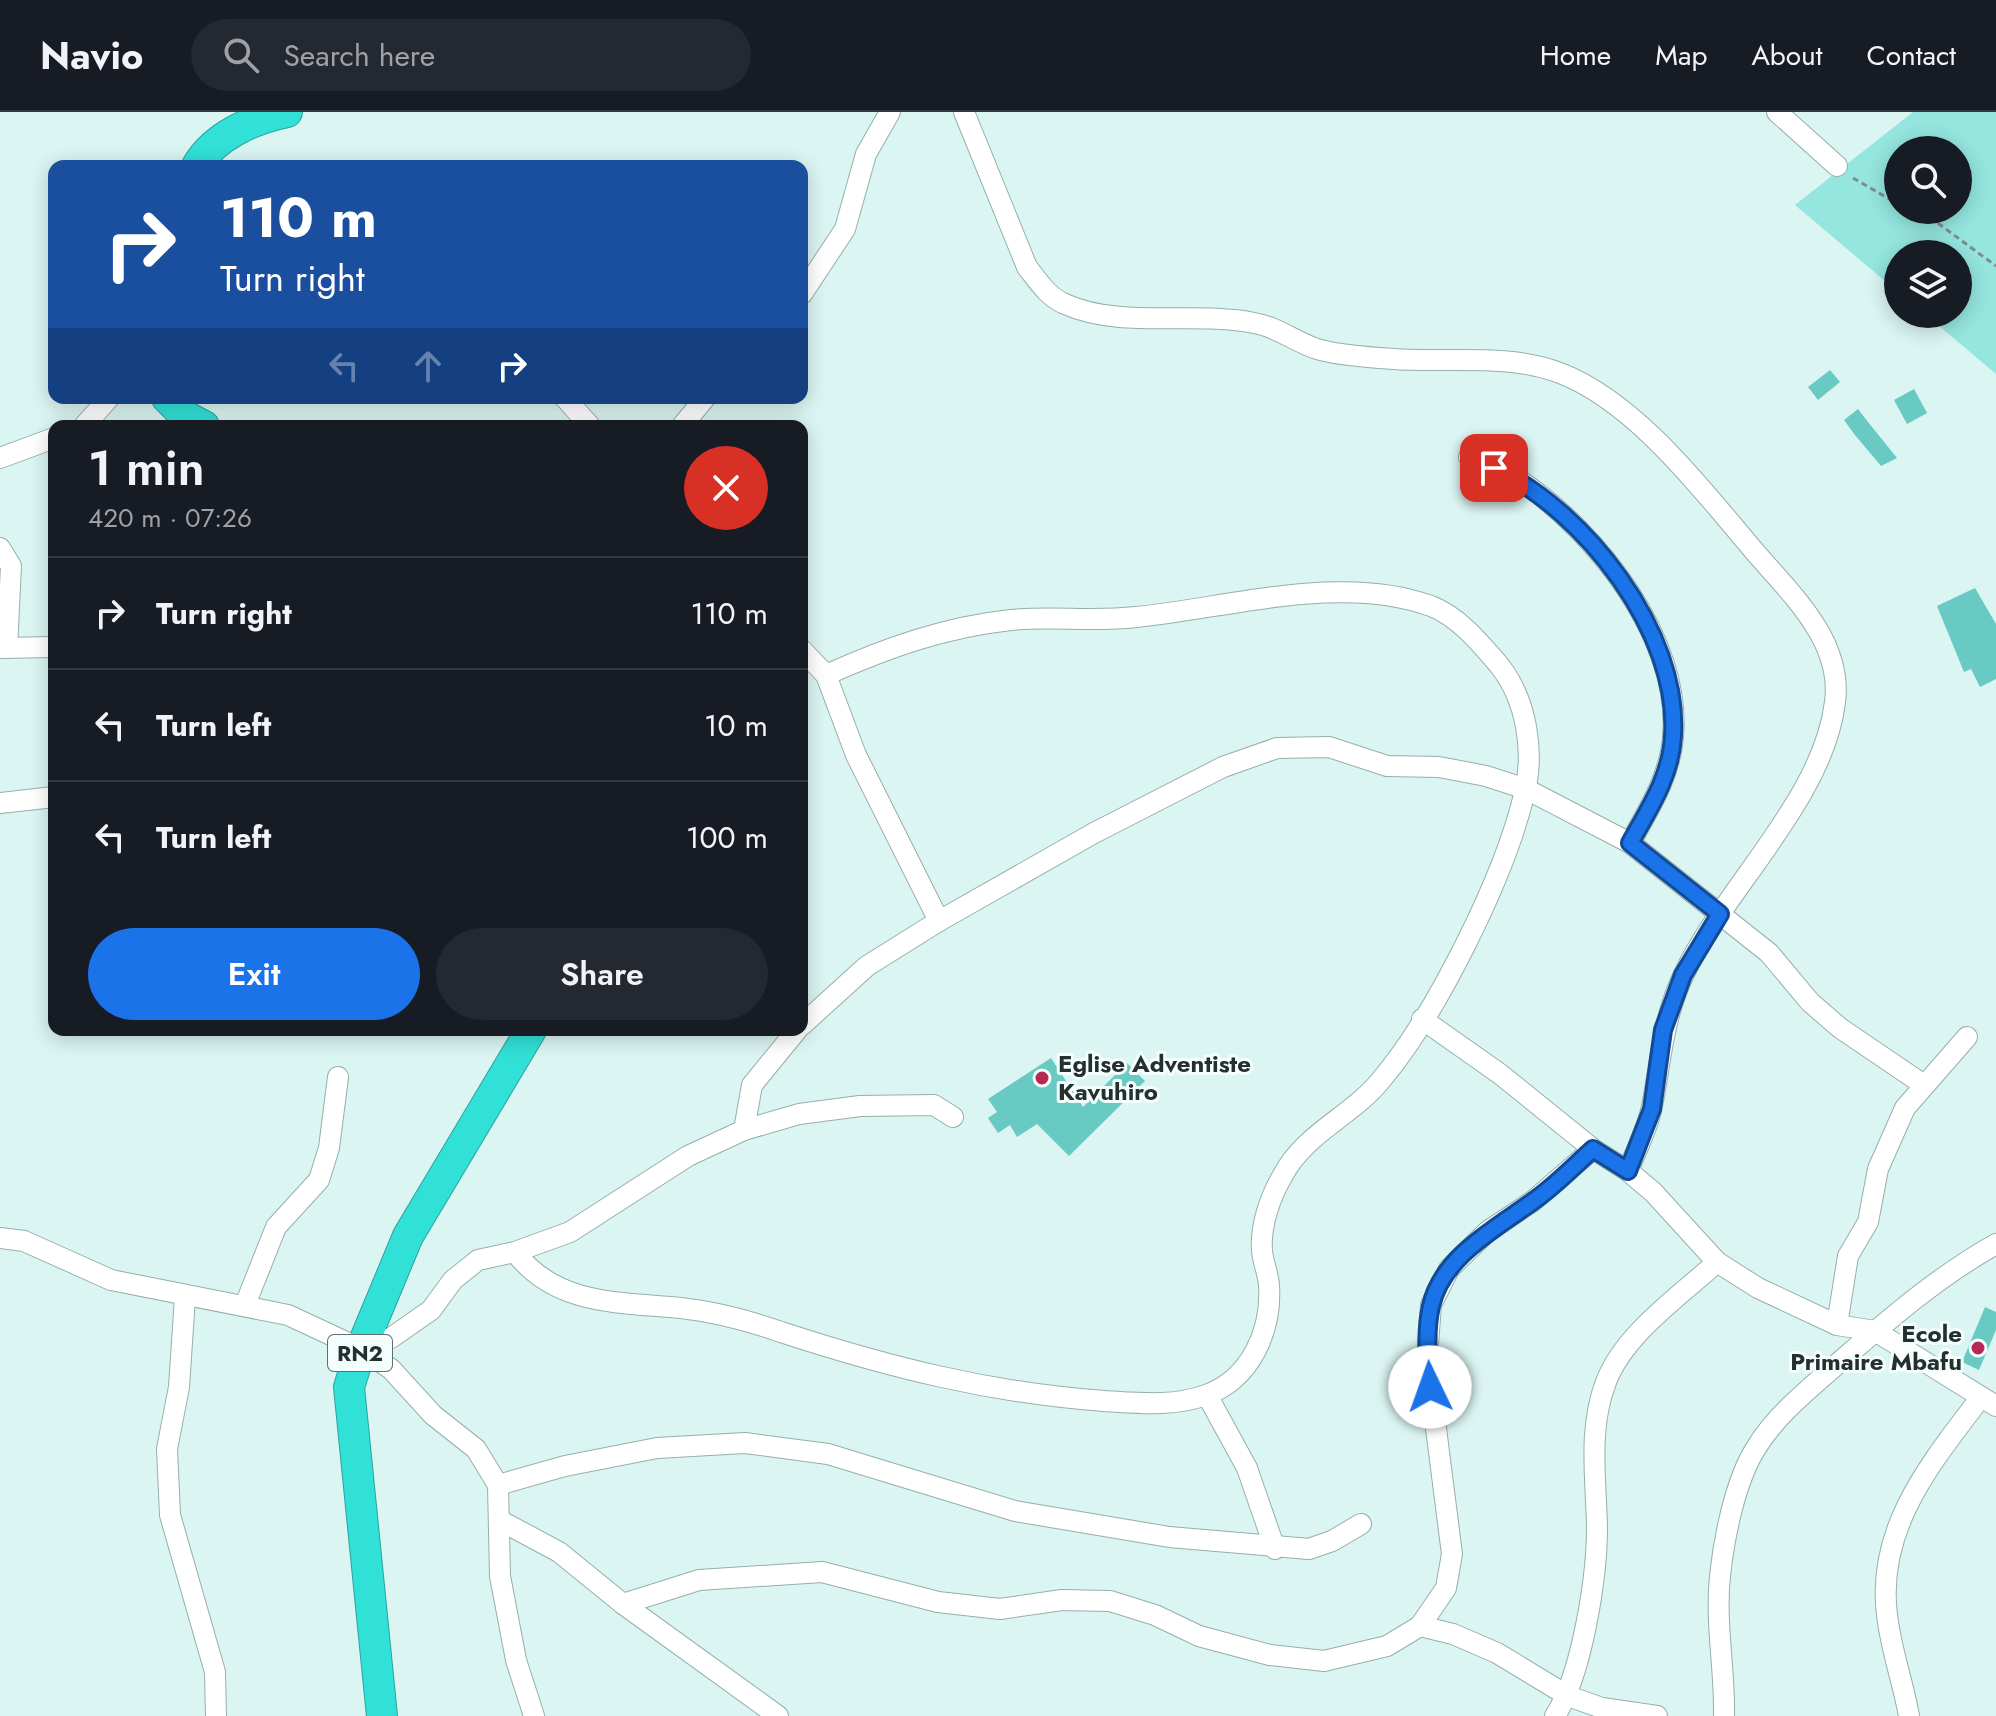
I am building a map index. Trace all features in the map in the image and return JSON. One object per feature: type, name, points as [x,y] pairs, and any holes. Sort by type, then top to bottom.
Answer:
[{"type":"highway","points":[[200,160],[208,147],[270,114]]},
{"type":"highway","points":[[173,404],[193,420]]},
{"type":"highway","name":"RN2","points":[[382,1716],[349,1387],[361,1349],[408,1236],[527,1036]]},
{"type":"street","points":[[808,285],[845,229],[866,154],[890,112]]},
{"type":"street","points":[[964,112],[1027,267],[1044,289],[1064,304],[1105,314],[1252,322],[1288,332],[1317,348],[1363,355],[1489,361],[1558,372],[1622,411],[1668,454],[1805,610],[1825,642],[1835,670],[1835,703],[1821,751],[1792,809],[1720,914],[1683,975],[1663,1030],[1652,1109],[1628,1171]]},
{"type":"street","points":[[1777,112],[1837,166]]},
{"type":"street","points":[[89,420],[104,404]]},
{"type":"street","points":[[570,404],[585,420]]},
{"type":"street","points":[[687,420],[700,404]]},
{"type":"street","points":[[0,458],[48,440]]},
{"type":"street","points":[[1469,457],[1518,479],[1567,519],[1611,563],[1639,611],[1665,667],[1673,701],[1673,738],[1661,788],[1630,843]]},
{"type":"street","points":[[0,548],[11,566],[3,648],[48,647]]},
{"type":"street","points":[[515,1252],[544,1282],[603,1303],[732,1315],[894,1368],[1032,1396],[1162,1405],[1207,1395],[1235,1380],[1254,1355],[1267,1321],[1269,1285],[1262,1251],[1264,1219],[1284,1171],[1317,1136],[1380,1083],[1422,1019],[1504,861],[1526,789],[1527,727],[1509,678],[1475,636],[1435,607],[1373,592],[1279,597],[1086,622],[1016,619],[943,631],[881,650],[826,675]]},
{"type":"street","points":[[808,656],[826,675],[856,755],[939,921]]},
{"type":"street","points":[[808,1020],[867,966],[939,921],[1094,833],[1223,767],[1277,748],[1329,747],[1387,766],[1439,767],[1526,789],[1630,843],[1769,953],[1810,1002],[1840,1028],[1924,1085]]},
{"type":"street","points":[[0,803],[48,798]]},
{"type":"street","points":[[1422,1019],[1500,1074],[1593,1149],[1628,1171],[1653,1192],[1717,1262],[1758,1288],[1837,1325],[1875,1331],[1988,1401],[1917,1481],[1891,1540],[1886,1610],[1894,1660],[1909,1716]]},
{"type":"street","points":[[744,1130],[752,1085],[792,1036]]},
{"type":"street","points":[[1837,1325],[1848,1256],[1868,1222],[1878,1169],[1905,1108],[1967,1037]]},
{"type":"street","points":[[245,1305],[276,1227],[319,1180],[329,1148],[338,1077]]},
{"type":"street","points":[[361,1349],[391,1338],[431,1310],[453,1280],[478,1260],[515,1252],[570,1232],[688,1156],[744,1130],[799,1114],[860,1106],[934,1105],[953,1117]]},
{"type":"street","points":[[623,1604],[699,1580],[822,1572],[938,1602],[1000,1609],[1062,1600],[1110,1601],[1155,1615],[1199,1636],[1270,1655],[1324,1661],[1387,1646],[1420,1626],[1446,1588],[1452,1554],[1427,1358],[1431,1305],[1449,1269],[1488,1231],[1533,1201],[1593,1149]]},
{"type":"street","points":[[0,1238],[24,1241],[111,1280],[288,1315],[361,1349],[391,1369],[433,1415],[476,1449],[498,1485],[500,1576],[516,1660],[534,1716]]},
{"type":"street","points":[[1724,1716],[1719,1642],[1720,1577],[1731,1514],[1755,1448],[1794,1402],[1875,1331],[1957,1266],[1996,1244]]},
{"type":"street","points":[[1555,1716],[1568,1696],[1585,1624],[1597,1532],[1595,1426],[1606,1380],[1632,1341],[1717,1262]]},
{"type":"street","points":[[185,1297],[179,1387],[167,1449],[170,1515],[215,1672],[216,1716]]},
{"type":"street","points":[[1207,1395],[1247,1468],[1275,1549]]},
{"type":"street","points":[[498,1485],[565,1466],[657,1448],[745,1443],[828,1454],[1015,1511],[1169,1537],[1275,1549],[1309,1549],[1332,1541],[1361,1524]]},
{"type":"street","points":[[501,1521],[559,1552],[623,1604],[778,1716]]},
{"type":"street","points":[[1420,1626],[1453,1634],[1497,1653],[1568,1696],[1602,1708],[1657,1716]]},
{"type":"street","points":[[746,1695],[748,1716]]},
{"type":"path","points":[[1837,166],[1863,186],[1884,197]]},
{"type":"path","points":[[1939,224],[1996,266]]},
{"type":"shaded area","points":[[1913,112],[1996,112],[1996,374],[1942,328],[1972,328],[1972,240],[1884,240],[1884,280],[1795,205]]},
{"type":"building","points":[[1830,370],[1840,382],[1818,400],[1808,387]]},
{"type":"building","points":[[1914,389],[1927,413],[1907,424],[1894,400]]},
{"type":"building","points":[[1858,409],[1897,458],[1881,466],[1855,435],[1844,420]]},
{"type":"building","points":[[1975,588],[1996,624],[1996,679],[1980,687],[1971,669],[1964,672],[1937,606]]},
{"type":"building","points":[[1051,1058],[1083,1107],[1127,1063],[1145,1081],[1069,1156],[1037,1124],[1017,1137],[1010,1125],[998,1133],[988,1118],[997,1112],[988,1099]]},
{"type":"building","points":[[1985,1307],[1996,1312],[1996,1330],[1979,1370],[1962,1362]]},
{"type":"place","name":"Eglise Adventiste Kavuhiro","points":[[1042,1078]]},
{"type":"place","name":"Ecole Primaire Mbafu","points":[[1978,1348]]},
{"type":"route","points":[[1430,1387],[1427,1358],[1431,1305],[1449,1269],[1488,1231],[1533,1201],[1593,1149],[1628,1171],[1652,1109],[1663,1030],[1683,975],[1720,914],[1630,843],[1661,788],[1673,738],[1673,701],[1665,667],[1639,611],[1611,563],[1567,519],[1518,479],[1494,468]]}]
